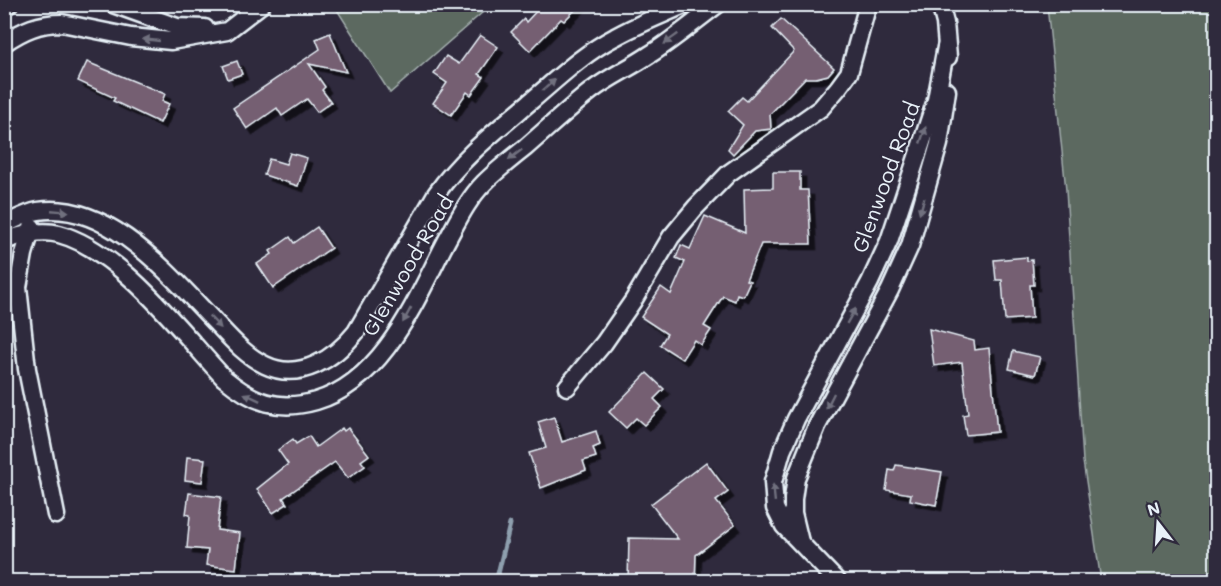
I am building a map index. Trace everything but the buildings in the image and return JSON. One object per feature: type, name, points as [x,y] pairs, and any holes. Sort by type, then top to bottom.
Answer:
[{"type":"street","points":[[4,7],[9,4]]},
{"type":"street","points":[[113,4],[166,24],[191,29],[210,27],[246,17]]},
{"type":"street","points":[[4,43],[34,26],[50,23],[62,23],[149,40],[171,41],[227,31],[262,4]]},
{"type":"street","name":"Glenwood Road","points":[[4,225],[37,211],[59,210],[74,213],[121,234],[150,255],[245,352],[264,365],[275,369],[288,371],[309,368],[339,351],[356,332],[436,194],[478,146],[572,66],[598,47],[615,36],[686,4]]},
{"type":"street","name":"Glenwood Road","points":[[4,241],[30,234],[59,234],[88,246],[133,281],[224,378],[240,391],[253,398],[287,407],[323,399],[361,375],[385,350],[400,327],[462,213],[482,184],[591,91],[648,56],[718,4]]},
{"type":"street","points":[[567,387],[604,343],[633,301],[671,237],[696,207],[729,174],[821,108],[838,88],[849,73],[868,4]]},
{"type":"street","name":"Glenwood Road","points":[[838,582],[784,526],[775,507],[773,482],[796,419],[870,282],[889,241],[936,100],[946,46],[945,23],[940,4]]},
{"type":"street","points":[[37,211],[24,254],[18,287],[27,369],[56,515]]},
{"type":"shaded area","points":[[334,5],[491,5],[390,93]]},
{"type":"shaded area","points":[[1047,5],[1216,5],[1216,581],[1101,581],[1083,461],[1066,190]]},
{"type":"waterway","points":[[496,582],[510,524]]}]
